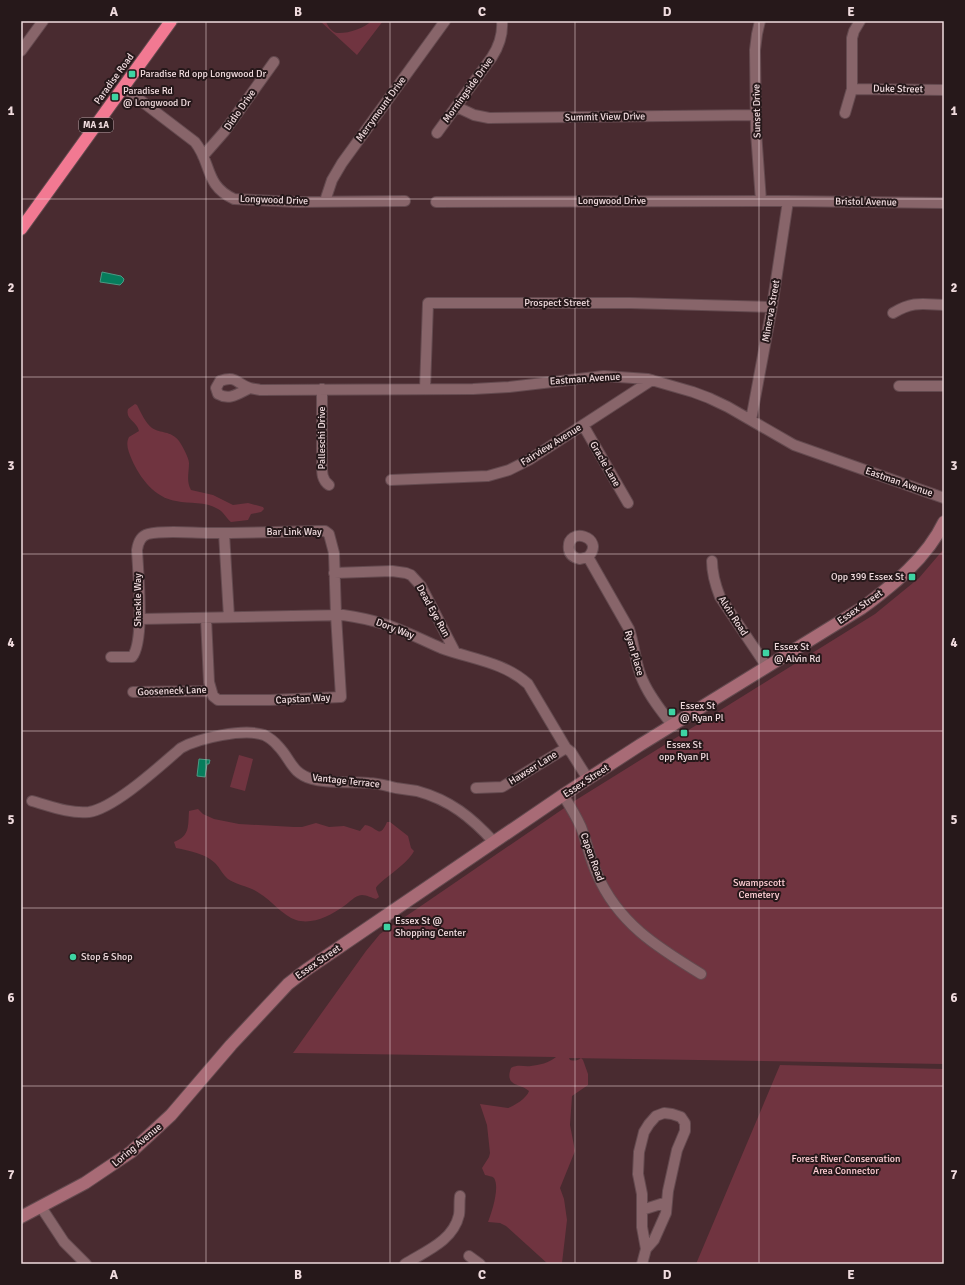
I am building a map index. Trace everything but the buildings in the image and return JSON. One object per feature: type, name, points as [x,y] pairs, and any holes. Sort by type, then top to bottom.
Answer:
[{"type":"highway","name":"Paradise Road","points":[[21,229],[171,21]]},
{"type":"main road","name":"Essex Street","points":[[231,1046],[288,984],[306,970],[563,795],[767,668],[876,597],[926,550],[944,522]]},
{"type":"main road","name":"Loring Avenue","points":[[21,1217],[85,1183],[131,1152],[171,1114],[231,1046]]},
{"type":"street","points":[[21,51],[43,21]]},
{"type":"street","name":"Merrymount Drive","points":[[325,201],[332,180],[342,163],[445,21]]},
{"type":"street","name":"Morningside Drive","points":[[437,133],[457,107],[498,47],[503,21]]},
{"type":"street","name":"Sunset Drive","points":[[760,21],[755,50],[756,132],[761,201]]},
{"type":"street","points":[[845,113],[852,89],[852,38],[860,21]]},
{"type":"street","name":"Didio Drive","points":[[203,156],[224,132],[274,62]]},
{"type":"street","name":"Longwood Drive","points":[[123,87],[189,136],[200,149],[213,181],[225,195],[234,199],[277,201],[405,201]]},
{"type":"street","name":"Duke Street","points":[[852,89],[944,90]]},
{"type":"street","name":"Summit View Drive","points":[[457,107],[474,115],[489,118],[756,115]]},
{"type":"street","name":"Longwood Drive","points":[[436,202],[788,201]]},
{"type":"street","name":"Bristol Avenue","points":[[788,201],[944,203]]},
{"type":"street","name":"Minerva Street","points":[[751,420],[772,307],[788,201]]},
{"type":"street","name":"Prospect Street","points":[[425,389],[428,303],[630,303],[772,307]]},
{"type":"street","points":[[893,313],[905,306],[914,304],[944,305]]},
{"type":"street","name":"Eastman Avenue","points":[[250,388],[260,390],[509,387],[604,376],[635,377],[652,380],[710,398],[794,445],[944,498]]},
{"type":"street","name":"Fairview Avenue","points":[[391,480],[474,478],[500,474],[529,460],[652,380]]},
{"type":"street","points":[[899,386],[944,386]]},
{"type":"street","name":"Palleschi Drive","points":[[322,389],[322,465],[325,482],[329,485]]},
{"type":"street","name":"Gracie Lane","points":[[583,425],[628,503]]},
{"type":"street","name":"Bar Link Way","points":[[138,543],[141,538],[147,534],[155,533],[224,533],[317,530],[325,532],[329,534],[333,546],[336,615]]},
{"type":"street","points":[[224,533],[229,618]]},
{"type":"street","name":"Shackle Way","points":[[111,657],[132,658],[135,654],[141,619],[137,550],[138,543]]},
{"type":"street","name":"Ryan Place","points":[[588,557],[629,629],[642,680],[646,688],[673,726]]},
{"type":"street","name":"Alvin Road","points":[[712,561],[712,572],[720,597],[767,668]]},
{"type":"street","name":"Dead Eye Run","points":[[334,573],[392,571],[406,572],[411,575],[421,586],[455,652]]},
{"type":"street","name":"Dory Way","points":[[141,619],[336,615],[363,618],[382,623],[441,648],[481,660],[512,672],[520,677],[528,684],[566,748],[588,779]]},
{"type":"street","name":"Capstan Way","points":[[211,691],[213,696],[218,700],[270,700],[341,697],[336,615]]},
{"type":"street","name":"Gooseneck Lane","points":[[133,692],[211,691],[209,682],[206,618]]},
{"type":"street","name":"Vantage Terrace","points":[[32,801],[69,811],[89,812],[110,804],[181,748],[190,743],[215,737],[254,733],[263,735],[272,740],[280,747],[294,768],[305,777],[322,781],[374,783],[412,790],[428,795],[446,802],[460,811],[476,823],[494,842]]},
{"type":"street","name":"Hawser Lane","points":[[476,788],[502,787],[566,748]]},
{"type":"street","name":"Capen Road","points":[[563,795],[574,813],[580,827],[597,875],[617,909],[631,925],[648,940],[701,974]]},
{"type":"street","points":[[642,1264],[646,1249],[642,1227],[642,1194],[638,1174],[639,1152],[644,1132],[649,1124],[656,1116],[664,1113],[672,1114],[680,1117],[685,1123],[685,1131],[676,1150],[668,1191],[666,1213],[654,1240],[646,1249]]},
{"type":"street","points":[[405,1264],[446,1239],[456,1224],[459,1214],[460,1196]]},
{"type":"street","points":[[642,1210],[667,1202]]},
{"type":"street","points":[[41,1207],[64,1242],[86,1264]]},
{"type":"street","points":[[469,1256],[480,1264]]},
{"type":"green space","points":[[320,21],[326,21],[327,25],[332,30],[337,33],[341,33],[360,28],[371,21],[383,21],[357,55]]},
{"type":"green space","points":[[135,404],[152,428],[172,435],[180,443],[189,461],[188,480],[191,490],[213,495],[233,505],[248,503],[263,507],[264,509],[261,512],[251,514],[248,520],[231,522],[222,512],[213,506],[181,502],[161,496],[149,486],[139,474],[128,448],[127,443],[129,437],[139,431],[128,416],[128,409]]},
{"type":"green space","name":"Swampscott Cemetery","points":[[944,550],[944,1064],[581,1058],[588,1074],[588,1085],[572,1096],[570,1125],[575,1151],[560,1188],[564,1199],[567,1220],[562,1263],[548,1264],[506,1226],[500,1223],[488,1222],[495,1200],[496,1182],[491,1176],[485,1175],[482,1168],[490,1153],[487,1125],[480,1104],[508,1108],[517,1104],[528,1094],[529,1091],[526,1088],[512,1082],[509,1074],[511,1068],[516,1066],[541,1064],[556,1057],[293,1053],[366,951],[380,934],[576,800],[875,614],[919,578]],"holes":[[[569,1058],[581,1058],[574,1061],[570,1060]]]},
{"type":"green space","points":[[239,755],[253,759],[245,791],[230,787]]},
{"type":"green space","points":[[198,809],[203,814],[214,819],[239,824],[302,827],[316,823],[329,827],[344,826],[360,831],[365,825],[380,831],[387,822],[390,822],[408,836],[411,848],[414,851],[406,861],[378,885],[376,889],[379,897],[376,899],[362,895],[354,898],[339,910],[321,919],[308,921],[296,920],[286,915],[256,891],[228,879],[215,863],[206,857],[197,853],[176,848],[174,842],[186,834],[189,811]]},
{"type":"green space","name":"Forest River Conservation Area Connector","points":[[780,1065],[944,1069],[944,1264],[696,1264]]},
{"type":"shaded area","points":[[102,272],[121,276],[124,279],[123,282],[120,285],[100,282]]},
{"type":"shaded area","points":[[199,759],[210,760],[209,764],[207,764],[205,777],[197,776]]},
{"type":"place","name":"Paradise Rd opp Longwood Dr","points":[[132,74]]},
{"type":"place","name":"Paradise Rd @ Longwood Dr","points":[[115,97]]},
{"type":"place","name":"Opp 399 Essex St","points":[[912,577]]},
{"type":"place","name":"Essex St @ Alvin Rd","points":[[766,653]]},
{"type":"place","name":"Essex St @ Ryan Pl","points":[[672,712]]},
{"type":"place","name":"Essex St opp Ryan Pl","points":[[684,733]]},
{"type":"place","name":"Essex St @ Shopping Center","points":[[387,927]]},
{"type":"place","name":"Stop & Shop","points":[[73,957]]}]
